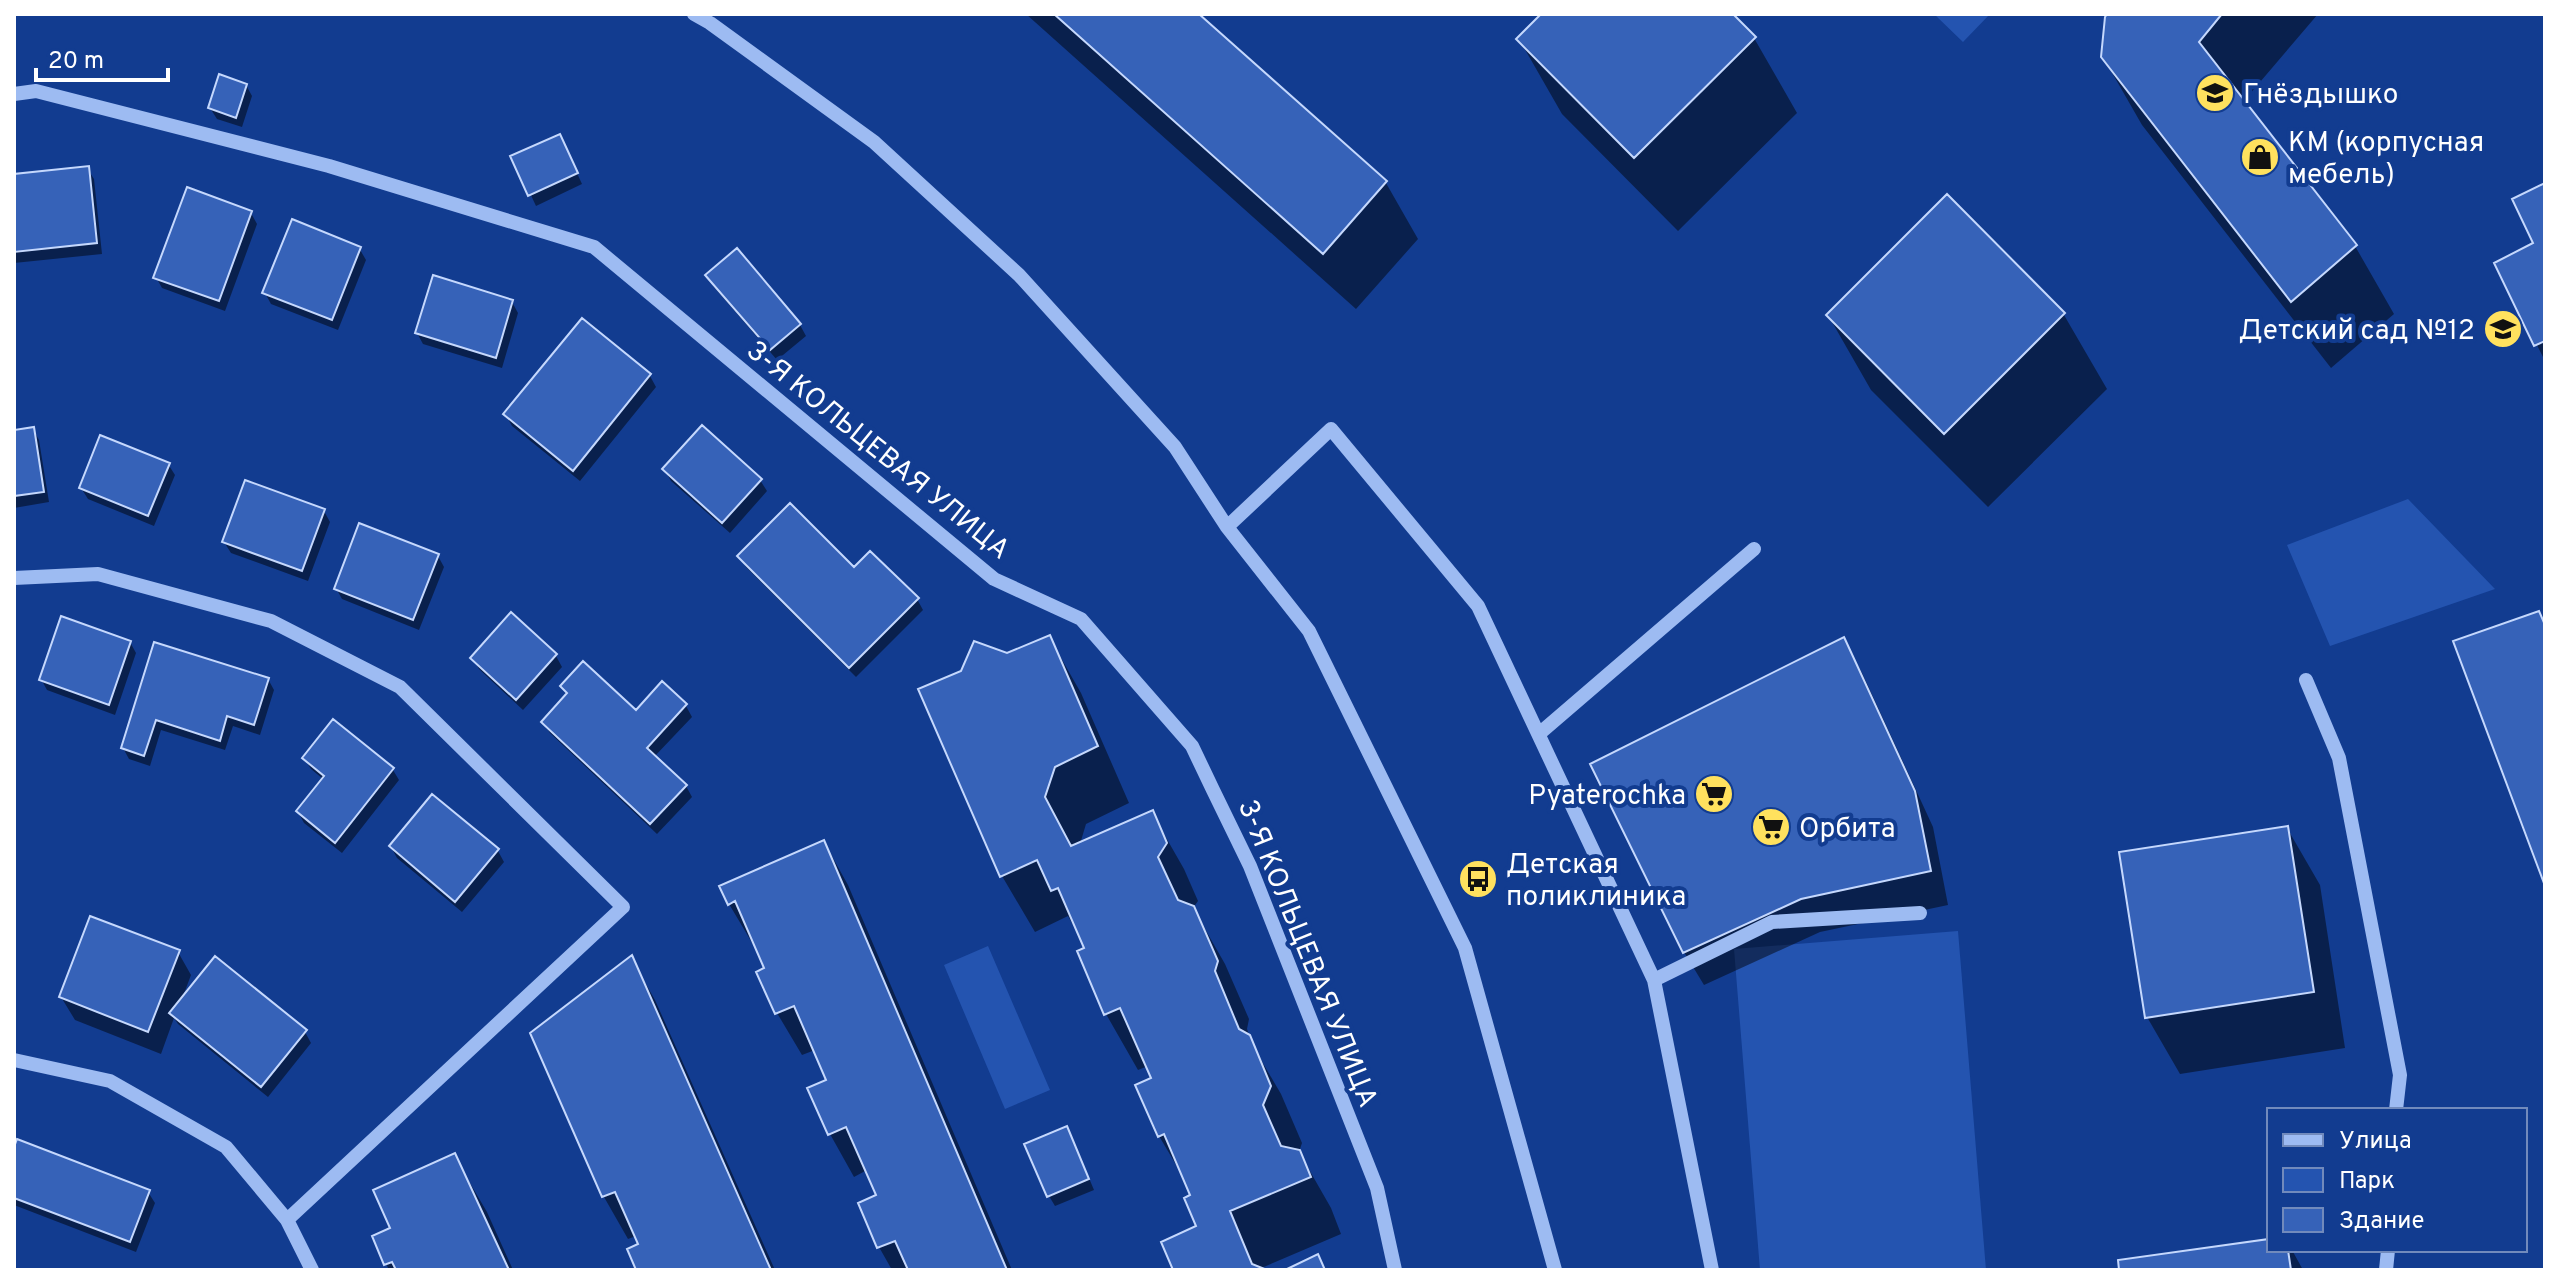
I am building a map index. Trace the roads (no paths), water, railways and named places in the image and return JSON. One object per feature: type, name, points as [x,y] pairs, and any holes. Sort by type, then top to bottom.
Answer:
[{"type":"street","points":[[694,14],[874,142],[1019,275],[1175,447],[1227,527],[1309,631],[1465,948],[1555,1270]]},
{"type":"street","name":"3-Я КОЛЬЦЕВАЯ УЛИЦА","points":[[14,94],[36,91],[329,166],[594,247],[994,579],[1081,619],[1192,746],[1250,866],[1377,1188],[1395,1270]]},
{"type":"street","points":[[1227,527],[1331,429],[1478,606],[1654,980],[1712,1270]]},
{"type":"street","points":[[1540,733],[1754,549]]},
{"type":"street","points":[[14,578],[98,574],[271,621],[400,687],[623,907],[287,1220]]},
{"type":"street","points":[[2306,680],[2339,758],[2400,1075],[2396,1108]]},
{"type":"street","points":[[1654,980],[1772,922],[1920,913]]},
{"type":"street","points":[[14,1060],[110,1081],[226,1147],[287,1220],[312,1270]]},
{"type":"place","name":"Гнёздышко","points":[[2215,93]]},
{"type":"place","name":"КМ (корпусная мебель)","points":[[2260,157]]},
{"type":"place","name":"Детский сад №12","points":[[2503,329]]},
{"type":"place","name":"Pyaterochka","points":[[1714,794]]},
{"type":"place","name":"Орбита","points":[[1771,827]]},
{"type":"place","name":"Детская поликлиника","points":[[1478,879]]}]
